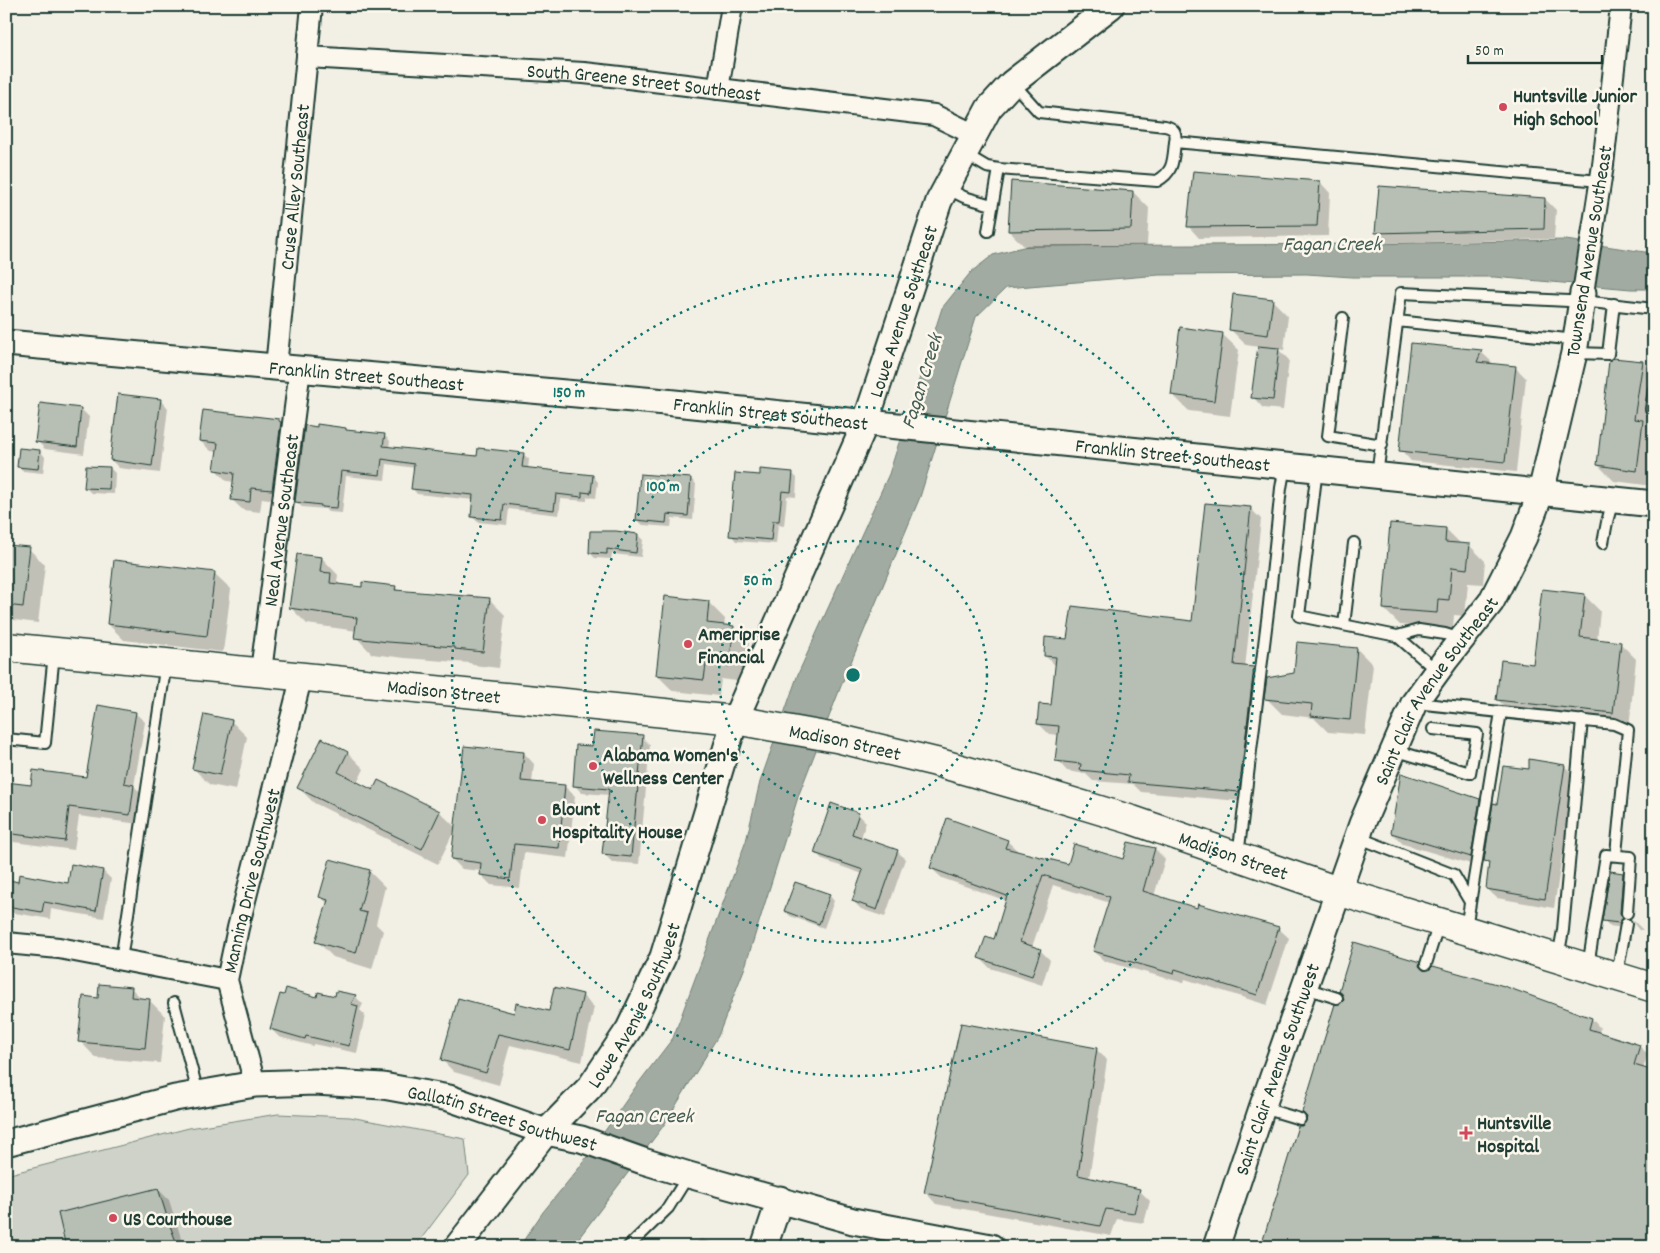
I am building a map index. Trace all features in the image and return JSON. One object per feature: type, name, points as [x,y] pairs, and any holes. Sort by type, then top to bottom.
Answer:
[{"type":"main road","name":"Madison Street","points":[[6,646],[736,720],[836,738],[936,762],[1132,820],[1338,891],[1654,988]]},
{"type":"street","name":"Cruse Alley Southeast","points":[[288,368],[307,58],[312,6]]},
{"type":"street","points":[[718,89],[732,6]]},
{"type":"street","name":"Lowe Avenue Southeast","points":[[736,720],[864,424],[946,188],[989,108],[1012,82],[1111,6]]},
{"type":"street","name":"Townsend Avenue Southeast","points":[[1541,492],[1575,347],[1600,181],[1621,6]]},
{"type":"street","name":"South Greene Street Southeast","points":[[307,58],[584,73],[934,114],[970,144]]},
{"type":"street","name":"Franklin Street Southeast","points":[[6,343],[645,400],[1654,504]]},
{"type":"street","name":"Neal Avenue Southeast","points":[[261,671],[288,368]]},
{"type":"street","name":"Saint Clair Avenue Southeast","points":[[1338,891],[1357,837],[1414,703],[1491,602],[1524,537],[1541,492]]},
{"type":"street","name":"Manning Drive Southwest","points":[[256,1084],[227,980],[238,928],[302,675]]},
{"type":"street","name":"Lowe Avenue Southwest","points":[[457,1247],[546,1132],[590,1087],[629,1029],[662,957],[736,720]]},
{"type":"street","name":"Saint Clair Avenue Southwest","points":[[1216,1247],[1262,1108],[1338,891]]},
{"type":"street","points":[[6,943],[59,948],[227,980]]},
{"type":"street","name":"Gallatin Street Southwest","points":[[6,1143],[166,1101],[256,1084],[315,1082],[383,1086],[449,1098],[546,1132],[581,1139],[689,1175],[853,1221],[991,1247]]},
{"type":"street","points":[[764,1247],[780,1199]]},
{"type":"lane","points":[[970,144],[987,167],[999,169],[1157,181],[1166,176],[1172,167],[1176,136],[1175,130],[1171,127],[1039,112],[1012,82]]},
{"type":"lane","points":[[1176,142],[1600,181]]},
{"type":"lane","points":[[988,231],[999,169]]},
{"type":"lane","points":[[946,188],[964,197],[992,205]]},
{"type":"lane","points":[[1377,476],[1401,293],[1568,302],[1582,297],[1614,304],[1654,309]]},
{"type":"lane","points":[[1397,321],[1575,347],[1608,354],[1614,304]]},
{"type":"lane","points":[[1343,318],[1328,436],[1382,445]]},
{"type":"lane","points":[[1651,409],[1654,389]]},
{"type":"lane","points":[[1238,857],[1284,466]]},
{"type":"lane","points":[[1317,469],[1299,616],[1397,636],[1419,630],[1462,639]]},
{"type":"lane","points":[[1603,543],[1606,522],[1613,499]]},
{"type":"lane","points":[[1344,625],[1354,543]]},
{"type":"lane","points":[[1397,636],[1437,671]]},
{"type":"lane","points":[[6,739],[45,743],[54,652]]},
{"type":"lane","points":[[121,960],[166,662]]},
{"type":"lane","points":[[1414,703],[1614,724],[1628,730],[1616,854]]},
{"type":"lane","points":[[1466,930],[1501,712]]},
{"type":"lane","points":[[1558,959],[1563,930],[1582,720]]},
{"type":"lane","points":[[1394,750],[1470,773],[1478,734],[1433,729]]},
{"type":"lane","points":[[1357,837],[1454,875],[1470,902]]},
{"type":"lane","points":[[1588,968],[1606,854],[1631,856],[1627,913]]},
{"type":"lane","points":[[1426,964],[1440,922]]},
{"type":"lane","points":[[1616,976],[1626,924]]},
{"type":"lane","points":[[1304,988],[1337,998]]},
{"type":"lane","points":[[174,1003],[198,1094]]},
{"type":"lane","points":[[1262,1108],[1300,1119]]},
{"type":"lane","points":[[628,1247],[668,1208],[689,1175]]},
{"type":"shaded area","points":[[278,1114],[350,1117],[465,1139],[469,1175],[415,1247],[6,1247],[6,1175],[189,1128]]},
{"type":"water","name":"Fagan Creek","points":[[1566,240],[1654,252],[1654,289],[1631,289],[1494,277],[1352,277],[1307,274],[1159,275],[1006,288],[976,317],[920,497],[841,686],[799,794],[745,967],[718,1036],[664,1125],[572,1247],[519,1247],[673,1038],[746,841],[760,782],[798,674],[889,474],[942,308],[971,272],[993,255],[1027,246],[1371,244]]},
{"type":"building","points":[[1193,171],[1320,181],[1317,226],[1187,227]]},
{"type":"building","points":[[1011,181],[1133,191],[1131,229],[1008,231]]},
{"type":"building","points":[[1379,186],[1545,198],[1544,229],[1375,233]]},
{"type":"building","points":[[1233,294],[1273,299],[1268,335],[1229,330]]},
{"type":"building","points":[[1180,327],[1223,333],[1214,401],[1171,395]]},
{"type":"building","points":[[1411,343],[1482,350],[1477,362],[1516,366],[1505,462],[1399,451]]},
{"type":"building","points":[[1258,346],[1279,348],[1273,400],[1251,398]]},
{"type":"building","points":[[1613,358],[1643,361],[1634,419],[1643,420],[1637,471],[1597,465],[1609,361]]},
{"type":"building","points":[[118,394],[161,399],[152,466],[110,460]]},
{"type":"building","points":[[40,403],[81,408],[77,447],[35,442]]},
{"type":"building","points":[[203,410],[279,419],[281,422],[272,490],[251,488],[250,502],[231,500],[234,473],[214,470],[218,443],[199,441]]},
{"type":"building","points":[[317,424],[346,428],[346,430],[385,434],[383,446],[477,456],[478,448],[524,453],[522,467],[593,475],[591,493],[582,492],[582,497],[556,494],[554,510],[504,504],[502,520],[471,517],[473,495],[411,489],[414,464],[382,459],[380,475],[341,471],[337,508],[295,502],[305,425],[317,427]]},
{"type":"building","points":[[19,448],[40,450],[38,469],[17,467]]},
{"type":"building","points":[[86,466],[110,467],[109,489],[84,488]]},
{"type":"building","points":[[760,469],[793,472],[791,492],[782,491],[779,521],[773,521],[771,540],[729,536],[735,473],[760,475]]},
{"type":"building","points":[[640,474],[691,478],[688,516],[667,514],[666,523],[636,520]]},
{"type":"building","points":[[1205,503],[1251,507],[1234,665],[1254,667],[1239,792],[1128,782],[1129,775],[1080,770],[1081,764],[1055,761],[1059,726],[1037,724],[1039,704],[1051,705],[1056,657],[1044,656],[1045,637],[1067,639],[1072,606],[1192,621]]},
{"type":"building","points":[[1390,523],[1446,528],[1445,542],[1470,544],[1467,569],[1452,567],[1449,600],[1438,599],[1437,613],[1383,609]]},
{"type":"building","points":[[590,531],[616,531],[638,534],[636,553],[607,549],[607,554],[589,553]]},
{"type":"building","points":[[6,545],[30,547],[23,607],[6,605]]},
{"type":"building","points":[[297,554],[322,557],[320,572],[331,573],[330,583],[362,587],[362,582],[396,586],[395,590],[490,598],[483,652],[455,649],[455,647],[354,638],[357,618],[289,608]]},
{"type":"building","points":[[114,560],[215,572],[207,636],[107,624]]},
{"type":"building","points":[[1542,589],[1585,594],[1580,637],[1621,642],[1613,713],[1496,700],[1501,660],[1533,664]]},
{"type":"building","points":[[665,596],[709,601],[707,623],[734,626],[729,666],[706,664],[704,680],[656,675]]},
{"type":"building","points":[[1297,642],[1357,648],[1350,720],[1311,716],[1312,704],[1264,699],[1267,678],[1294,673]]},
{"type":"building","points":[[98,705],[136,712],[124,783],[134,785],[130,815],[69,807],[65,841],[6,833],[6,782],[31,785],[33,770],[86,777]]},
{"type":"building","points":[[204,714],[232,720],[220,775],[192,769]]},
{"type":"building","points":[[594,731],[643,735],[631,857],[602,854],[609,789],[573,786],[576,745],[592,746]]},
{"type":"building","points":[[322,738],[348,752],[338,772],[373,790],[378,780],[440,811],[422,849],[297,788]]},
{"type":"building","points":[[464,746],[524,752],[521,781],[565,785],[559,848],[514,844],[510,879],[480,875],[481,863],[451,859]]},
{"type":"building","points":[[1529,759],[1565,765],[1545,899],[1486,889],[1489,862],[1484,861],[1493,803],[1497,804],[1503,766],[1529,769]]},
{"type":"building","points":[[1401,773],[1480,799],[1471,857],[1391,833]]},
{"type":"building","points":[[831,803],[859,813],[852,834],[898,850],[877,910],[852,901],[863,870],[814,853]]},
{"type":"building","points":[[947,818],[1008,840],[1005,848],[1068,864],[1074,844],[1123,859],[1128,842],[1155,848],[1143,891],[1197,908],[1198,904],[1279,927],[1257,995],[1175,969],[1174,974],[1093,951],[1110,897],[1043,875],[1020,942],[1041,949],[1032,976],[978,958],[986,936],[994,939],[1007,896],[930,868]]},
{"type":"building","points":[[330,859],[370,870],[359,911],[367,913],[356,953],[315,942],[328,900],[319,897]]},
{"type":"building","points":[[71,864],[103,870],[96,911],[44,902],[42,912],[6,906],[6,879],[18,882],[19,874],[68,883]]},
{"type":"building","points":[[1610,871],[1623,873],[1620,913],[1623,918],[1619,923],[1602,921]]},
{"type":"building","points":[[795,882],[830,894],[819,924],[784,911]]},
{"type":"building","name":"Huntsville Hospital","points":[[1354,942],[1420,962],[1419,966],[1423,970],[1430,969],[1433,966],[1504,986],[1592,1018],[1589,1029],[1640,1045],[1634,1065],[1654,1071],[1654,1247],[1276,1247],[1262,1243],[1298,1126],[1302,1126],[1306,1121],[1307,1117],[1302,1112],[1335,1004],[1341,1003],[1344,1000],[1339,991]]},
{"type":"building","points":[[99,984],[132,987],[131,997],[150,999],[145,1048],[78,1042],[83,996],[98,998]]},
{"type":"building","points":[[554,987],[583,994],[570,1050],[498,1034],[486,1073],[441,1060],[458,998],[514,1013],[516,1003],[549,1011]]},
{"type":"building","points":[[286,988],[317,997],[318,992],[335,996],[336,991],[356,995],[351,1004],[358,1006],[349,1046],[306,1036],[305,1039],[270,1029],[280,994],[284,995]]},
{"type":"building","points":[[961,1023],[1097,1048],[1078,1175],[1140,1189],[1134,1213],[1106,1209],[1100,1226],[924,1193]]},
{"type":"building","name":"US Courthouse","points":[[158,1188],[178,1247],[66,1247],[58,1213]]},
{"type":"place","name":"Huntsville Junior High School","points":[[1503,107]]},
{"type":"place","name":"Ameriprise Financial","points":[[688,644]]},
{"type":"place","name":"Alabama Women's Wellness Center","points":[[593,766]]},
{"type":"place","name":"Blount Hospitality House","points":[[542,820]]},
{"type":"place","name":"Huntsville Hospital","points":[[1466,1133]]},
{"type":"place","name":"US Courthouse","points":[[113,1218]]}]
